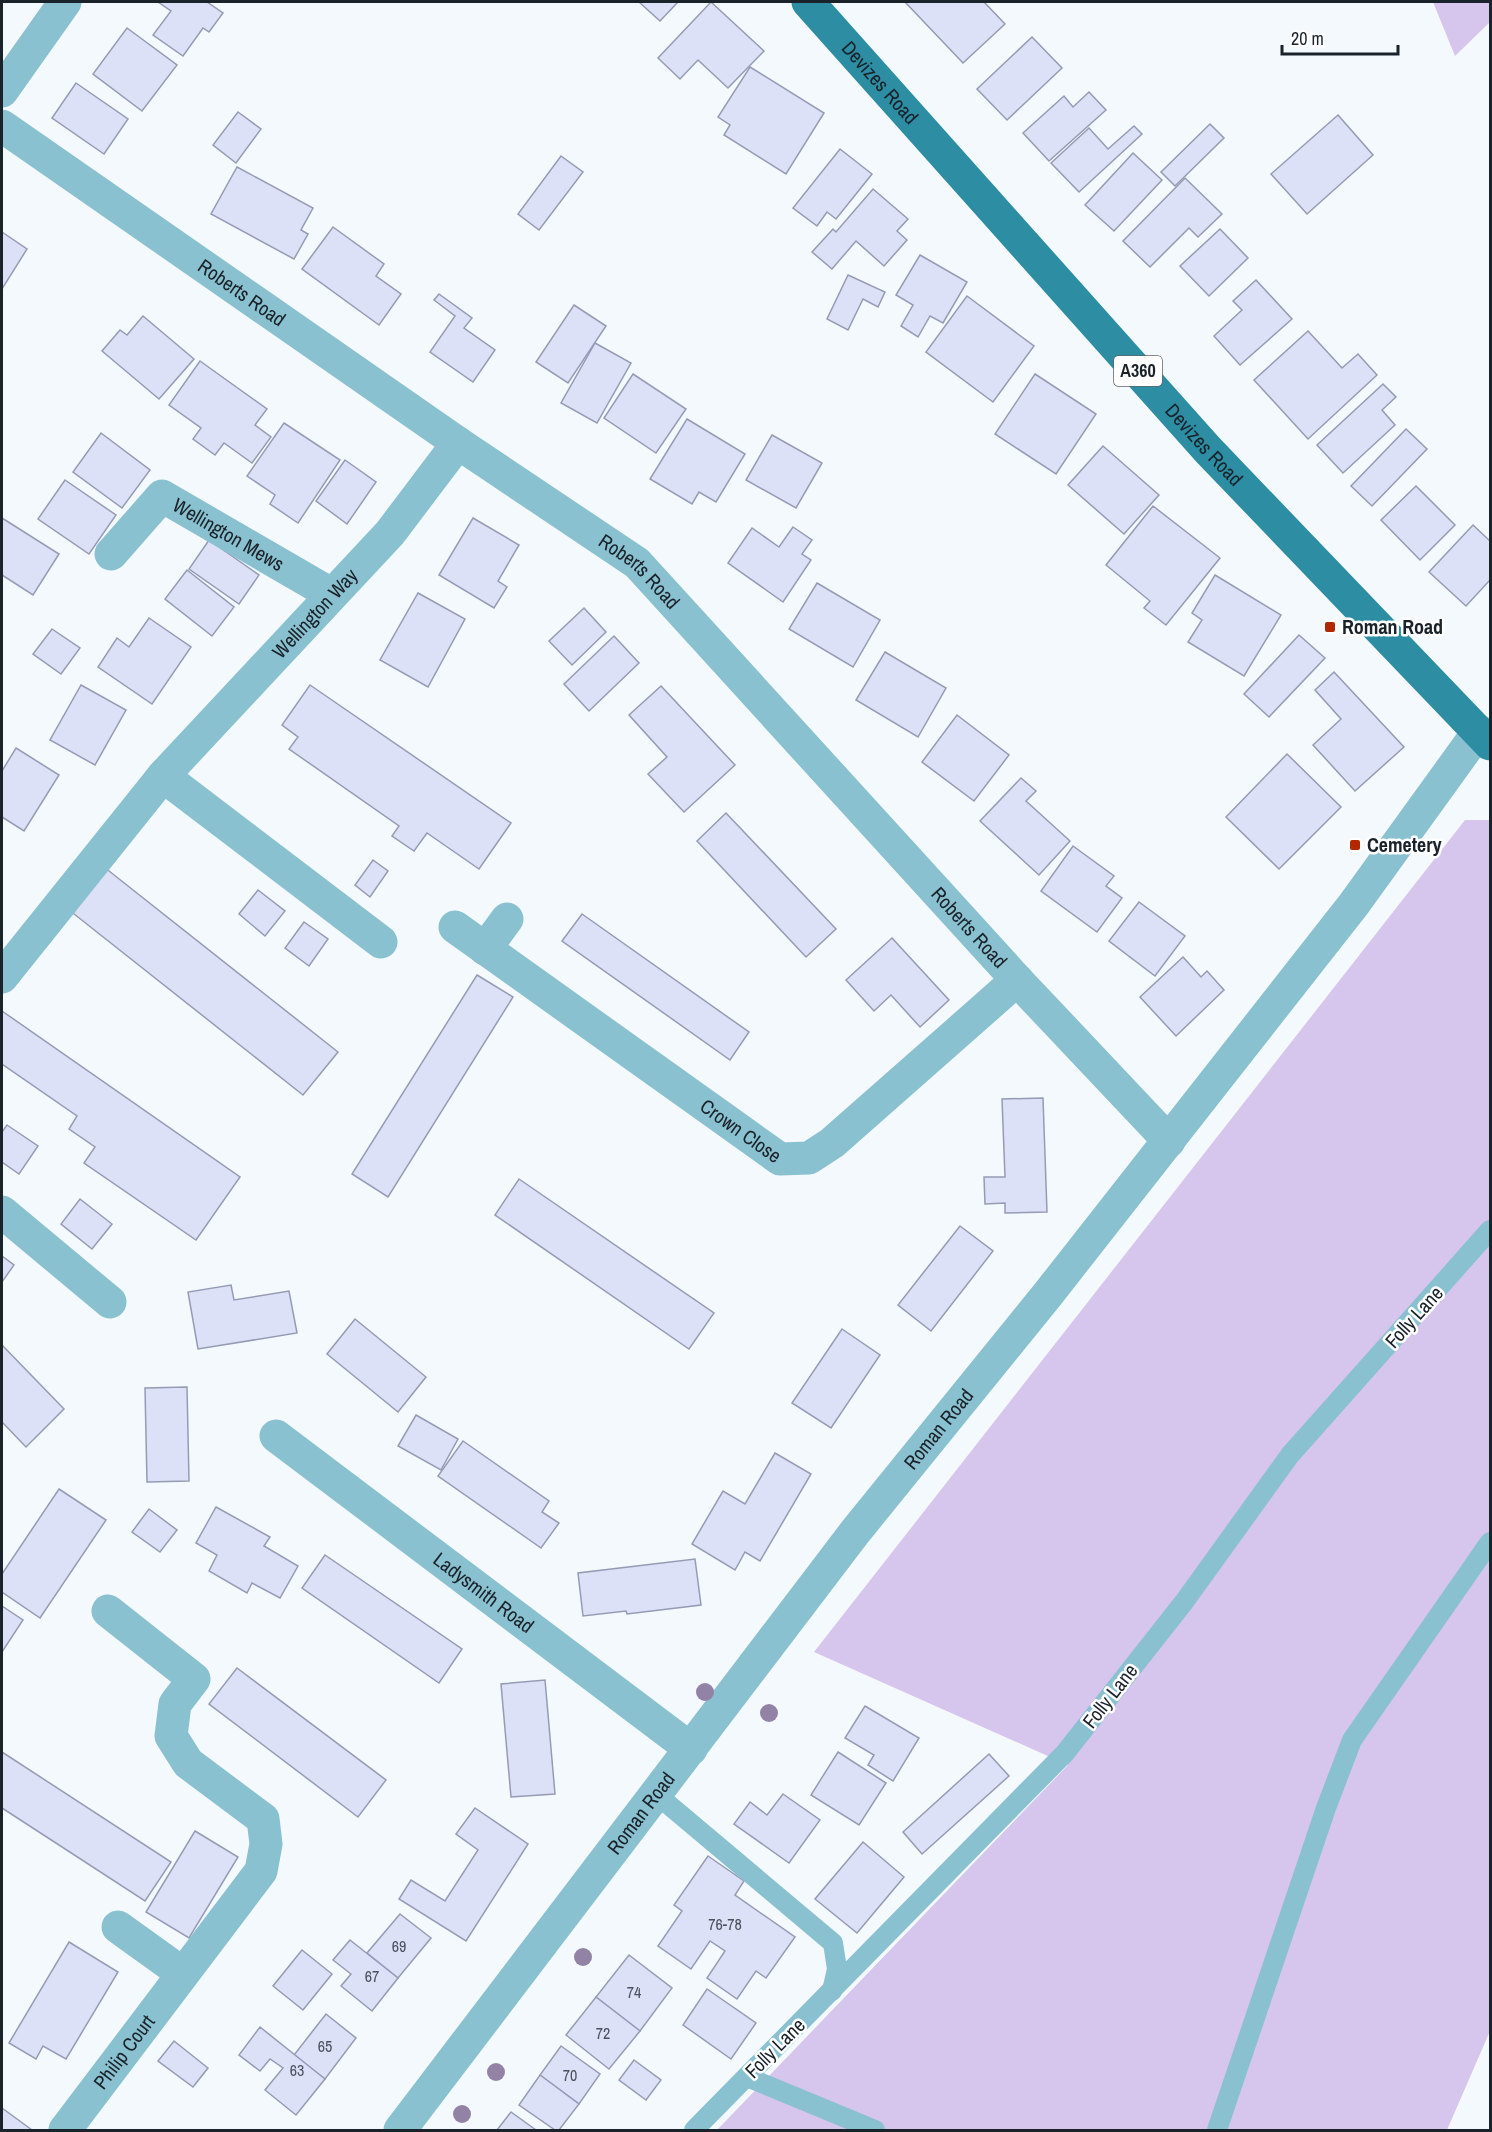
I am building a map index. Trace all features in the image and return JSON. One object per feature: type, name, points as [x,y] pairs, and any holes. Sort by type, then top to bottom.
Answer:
[{"type":"main road","name":"Devizes Road","points":[[808,2],[1208,450],[1485,737]]},
{"type":"street","points":[[2,91],[65,2]]},
{"type":"street","name":"Roberts Road","points":[[2,126],[458,443],[637,563],[1017,980],[1169,1141]]},
{"type":"street","name":"Wellington Way","points":[[2,977],[163,776],[390,533],[458,443]]},
{"type":"street","name":"Wellington Mews","points":[[111,554],[162,496],[332,594]]},
{"type":"street","name":"Roman Road","points":[[400,2130],[855,1532],[1169,1141],[1485,737]]},
{"type":"street","points":[[163,776],[381,942]]},
{"type":"street","points":[[485,949],[507,920]]},
{"type":"street","name":"Crown Close","points":[[455,927],[780,1160],[809,1158],[832,1143],[1017,980]]},
{"type":"street","points":[[2,1212],[110,1302]]},
{"type":"street","name":"Ladysmith Road","points":[[276,1436],[691,1749]]},
{"type":"street","name":"Philip Court","points":[[65,2130],[261,1870],[266,1844],[263,1819],[188,1763],[171,1736],[175,1704],[194,1679],[108,1611]]},
{"type":"street","points":[[118,1927],[182,1973]]},
{"type":"lane","name":"Folly Lane","points":[[694,2130],[1065,1753],[1184,1602],[1290,1455],[1491,1230]]},
{"type":"lane","points":[[1217,2130],[1326,1808],[1352,1740],[1491,1542]]},
{"type":"lane","points":[[657,1794],[833,1943],[837,1969],[832,1990]]},
{"type":"lane","points":[[747,2077],[875,2130]]},
{"type":"shaded area","points":[[1433,2],[1490,2],[1490,22],[1455,56]]},
{"type":"shaded area","points":[[1465,820],[1490,820],[1490,2031],[1447,2130],[717,2130],[1068,1765],[814,1652]]},
{"type":"building","points":[[158,2],[207,2],[223,13],[209,32],[203,28],[183,56],[153,35],[171,11]]},
{"type":"building","points":[[639,2],[678,2],[660,21]]},
{"type":"building","points":[[711,2],[764,51],[728,88],[698,60],[680,79],[658,58]]},
{"type":"building","points":[[905,2],[984,2],[1005,24],[963,63]]},
{"type":"building","points":[[127,28],[177,65],[142,111],[93,74]]},
{"type":"building","points":[[1032,37],[1062,68],[1007,120],[977,89]]},
{"type":"building","points":[[750,67],[824,113],[786,174],[724,135],[730,125],[718,117]]},
{"type":"building","points":[[76,83],[128,119],[104,154],[52,118]]},
{"type":"building","points":[[1089,92],[1106,110],[1049,161],[1023,133],[1064,96],[1073,107]]},
{"type":"building","points":[[238,112],[261,129],[236,163],[213,145]]},
{"type":"building","points":[[1338,115],[1373,155],[1307,214],[1271,174]]},
{"type":"building","points":[[1210,124],[1224,138],[1175,186],[1161,172]]},
{"type":"building","points":[[1134,126],[1142,134],[1079,192],[1051,163],[1089,128],[1108,149]]},
{"type":"building","points":[[840,149],[872,174],[836,219],[827,212],[817,226],[793,208]]},
{"type":"building","points":[[1133,153],[1162,180],[1114,231],[1085,205]]},
{"type":"building","points":[[561,156],[583,172],[539,230],[518,214]]},
{"type":"building","points":[[237,167],[313,208],[301,230],[308,234],[294,259],[211,214]]},
{"type":"building","points":[[1185,178],[1222,214],[1198,237],[1189,228],[1150,267],[1123,241]]},
{"type":"building","points":[[873,189],[908,219],[897,231],[907,240],[884,266],[856,241],[832,269],[812,252],[833,229],[836,232]]},
{"type":"building","points":[[333,227],[384,264],[376,276],[401,294],[379,325],[302,269]]},
{"type":"building","points":[[1220,229],[1248,258],[1209,296],[1180,266]]},
{"type":"building","points":[[2,232],[27,249],[2,289]]},
{"type":"building","points":[[920,255],[967,282],[943,323],[930,316],[918,337],[901,326],[913,305],[896,295]]},
{"type":"building","points":[[848,275],[885,292],[878,307],[863,299],[848,330],[827,319]]},
{"type":"building","points":[[1256,280],[1292,319],[1240,365],[1214,336],[1242,310],[1233,301]]},
{"type":"building","points":[[439,294],[472,318],[464,328],[495,350],[473,382],[430,352],[455,316],[434,300]]},
{"type":"building","points":[[967,296],[1034,346],[993,402],[926,352]]},
{"type":"building","points":[[574,305],[606,326],[568,383],[536,362]]},
{"type":"building","points":[[143,316],[194,359],[159,399],[102,351],[120,330],[127,335]]},
{"type":"building","points":[[1308,331],[1342,368],[1358,354],[1377,375],[1308,439],[1254,380]]},
{"type":"building","points":[[595,343],[631,363],[597,423],[561,403]]},
{"type":"building","points":[[200,361],[267,409],[255,425],[271,437],[252,463],[224,443],[215,455],[193,439],[201,428],[169,405]]},
{"type":"building","points":[[633,374],[686,409],[656,453],[604,418]]},
{"type":"building","points":[[1035,374],[1096,414],[1056,474],[995,434]]},
{"type":"building","points":[[1383,384],[1396,397],[1382,410],[1395,425],[1343,473],[1317,445]]},
{"type":"building","points":[[687,419],[745,454],[716,502],[699,492],[692,504],[650,479]]},
{"type":"building","points":[[284,423],[340,460],[298,523],[270,504],[275,495],[247,476]]},
{"type":"building","points":[[1406,429],[1427,449],[1372,506],[1351,486]]},
{"type":"building","points":[[101,433],[150,470],[122,508],[73,472]]},
{"type":"building","points":[[772,435],[822,463],[796,508],[746,480]]},
{"type":"building","points":[[1103,446],[1159,495],[1124,534],[1068,485]]},
{"type":"building","points":[[345,460],[376,482],[347,524],[316,501]]},
{"type":"building","points":[[65,480],[116,515],[89,554],[38,519]]},
{"type":"building","points":[[1416,486],[1455,525],[1420,560],[1381,520]]},
{"type":"building","points":[[1153,506],[1220,558],[1166,625],[1144,608],[1150,601],[1106,565]]},
{"type":"building","points":[[2,518],[59,554],[33,595],[2,575]]},
{"type":"building","points":[[473,518],[519,545],[498,581],[507,587],[494,608],[439,575]]},
{"type":"building","points":[[1473,525],[1490,541],[1490,580],[1466,606],[1429,572]]},
{"type":"building","points":[[793,527],[812,540],[802,554],[811,560],[783,602],[728,563],[752,528],[779,547]]},
{"type":"building","points":[[209,540],[259,575],[239,604],[189,569]]},
{"type":"building","points":[[187,570],[234,607],[212,636],[165,599]]},
{"type":"building","points":[[1215,575],[1281,615],[1244,676],[1188,642],[1202,620],[1192,613]]},
{"type":"building","points":[[817,583],[880,620],[853,667],[789,629]]},
{"type":"building","points":[[418,593],[465,619],[428,687],[380,660]]},
{"type":"building","points":[[584,608],[606,632],[572,665],[549,641]]},
{"type":"building","points":[[149,618],[191,647],[152,704],[98,667],[117,638],[129,647]]},
{"type":"building","points":[[52,629],[80,648],[61,674],[33,654]]},
{"type":"building","points":[[1299,635],[1325,658],[1269,717],[1244,694]]},
{"type":"building","points":[[614,636],[639,663],[589,711],[564,684]]},
{"type":"building","points":[[885,652],[946,688],[918,737],[856,700]]},
{"type":"building","points":[[1334,672],[1404,747],[1355,791],[1313,745],[1341,719],[1315,690]]},
{"type":"building","points":[[81,685],[126,710],[95,765],[50,740]]},
{"type":"building","points":[[310,685],[511,823],[479,869],[427,833],[414,851],[392,836],[399,826],[289,749],[298,737],[282,725]]},
{"type":"building","points":[[661,686],[735,765],[684,812],[648,774],[667,757],[629,715]]},
{"type":"building","points":[[957,715],[1009,755],[974,801],[922,762]]},
{"type":"building","points":[[16,748],[59,775],[24,831],[2,817],[2,771]]},
{"type":"building","points":[[1287,754],[1341,807],[1279,869],[1226,817]]},
{"type":"building","points":[[1021,778],[1036,791],[1026,801],[1070,841],[1039,875],[980,821]]},
{"type":"building","points":[[726,813],[836,929],[806,957],[697,841]]},
{"type":"building","points":[[1073,846],[1114,876],[1106,886],[1122,898],[1097,932],[1041,891]]},
{"type":"building","points":[[373,860],[388,871],[370,897],[355,885]]},
{"type":"building","points":[[104,867],[338,1052],[303,1095],[69,910]]},
{"type":"building","points":[[258,890],[285,911],[265,936],[239,914]]},
{"type":"building","points":[[1139,902],[1185,936],[1155,976],[1109,941]]},
{"type":"building","points":[[582,914],[749,1032],[730,1060],[562,941]]},
{"type":"building","points":[[304,922],[328,939],[309,966],[285,948]]},
{"type":"building","points":[[892,938],[949,1000],[920,1027],[891,995],[874,1011],[846,980]]},
{"type":"building","points":[[1183,957],[1201,977],[1207,971],[1224,990],[1176,1036],[1140,997]]},
{"type":"building","points":[[477,975],[513,997],[388,1197],[352,1174]]},
{"type":"building","points":[[2,1011],[240,1177],[196,1240],[84,1163],[95,1147],[69,1129],[77,1116],[2,1064]]},
{"type":"building","points":[[1043,1098],[1047,1212],[1005,1213],[1005,1203],[985,1204],[984,1177],[1005,1177],[1002,1099]]},
{"type":"building","points":[[7,1125],[38,1146],[19,1174],[2,1162],[2,1132]]},
{"type":"building","points":[[519,1179],[714,1313],[689,1349],[495,1215]]},
{"type":"building","points":[[80,1199],[112,1224],[92,1249],[61,1224]]},
{"type":"building","points":[[960,1226],[993,1251],[931,1331],[898,1305]]},
{"type":"building","points":[[2,1256],[14,1265],[2,1282]]},
{"type":"building","points":[[231,1285],[234,1300],[289,1291],[297,1333],[198,1349],[188,1292]]},
{"type":"building","points":[[355,1319],[426,1377],[398,1412],[327,1354]]},
{"type":"building","points":[[842,1329],[880,1355],[831,1428],[792,1403]]},
{"type":"building","points":[[2,1345],[64,1409],[26,1447],[2,1422]]},
{"type":"building","points":[[187,1387],[189,1481],[147,1482],[145,1388]]},
{"type":"building","points":[[416,1415],[458,1439],[441,1470],[398,1446]]},
{"type":"building","points":[[463,1441],[549,1501],[542,1512],[559,1523],[541,1548],[438,1476]]},
{"type":"building","points":[[775,1453],[811,1474],[760,1561],[745,1552],[735,1570],[692,1544],[723,1491],[745,1504]]},
{"type":"building","points":[[59,1489],[106,1520],[40,1618],[2,1592],[2,1574]]},
{"type":"building","points":[[216,1507],[270,1537],[264,1546],[298,1566],[280,1598],[252,1583],[247,1593],[209,1571],[217,1555],[196,1543]]},
{"type":"building","points":[[149,1509],[177,1530],[160,1552],[132,1532]]},
{"type":"building","points":[[325,1555],[462,1649],[439,1683],[302,1588]]},
{"type":"building","points":[[695,1559],[701,1605],[627,1614],[626,1611],[583,1616],[578,1573]]},
{"type":"building","points":[[2,1606],[23,1620],[2,1652]]},
{"type":"building","points":[[237,1668],[386,1780],[358,1817],[209,1704]]},
{"type":"building","points":[[545,1680],[555,1794],[511,1797],[501,1684]]},
{"type":"building","points":[[865,1706],[919,1738],[893,1781],[868,1765],[874,1755],[845,1738]]},
{"type":"building","points":[[2,1752],[171,1862],[145,1901],[2,1808]]},
{"type":"building","points":[[838,1752],[886,1783],[859,1825],[811,1795]]},
{"type":"building","points":[[989,1754],[1009,1776],[922,1854],[903,1832]]},
{"type":"building","points":[[783,1794],[820,1820],[789,1863],[734,1824],[750,1802],[767,1815]]},
{"type":"building","points":[[475,1808],[528,1844],[466,1941],[399,1899],[411,1880],[445,1901],[478,1850],[456,1834]]},
{"type":"building","points":[[195,1831],[238,1857],[189,1938],[146,1912]]},
{"type":"building","points":[[863,1842],[904,1877],[857,1933],[815,1899]]},
{"type":"building","points":[[708,1856],[744,1881],[735,1895],[795,1937],[766,1978],[756,1971],[737,1999],[707,1978],[725,1951],[710,1941],[691,1969],[658,1946],[682,1911],[674,1905]]},
{"type":"building","points":[[400,1914],[431,1938],[398,1978],[367,1953]]},
{"type":"building","points":[[350,1940],[398,1978],[372,2011],[341,1986],[351,1974],[333,1960]]},
{"type":"building","points":[[69,1942],[118,1972],[66,2059],[43,2046],[36,2059],[9,2043]]},
{"type":"building","points":[[302,1950],[332,1974],[303,2010],[273,1986]]},
{"type":"building","points":[[629,1955],[672,1988],[640,2031],[596,1997]]},
{"type":"building","points":[[707,1989],[756,2023],[731,2059],[683,2025]]},
{"type":"building","points":[[596,1997],[640,2031],[609,2069],[566,2035]]},
{"type":"building","points":[[326,2014],[356,2038],[325,2079],[294,2055]]},
{"type":"building","points":[[260,2027],[325,2079],[296,2115],[265,2090],[283,2068],[270,2059],[260,2071],[239,2055]]},
{"type":"building","points":[[174,2041],[208,2068],[193,2087],[158,2061]]},
{"type":"building","points":[[561,2046],[600,2074],[579,2104],[540,2075]]},
{"type":"building","points":[[634,2060],[661,2080],[646,2100],[619,2080]]},
{"type":"building","points":[[540,2075],[579,2104],[559,2130],[555,2130],[519,2105]]},
{"type":"building","points":[[2,2108],[32,2130],[2,2130]]},
{"type":"building","points":[[511,2112],[536,2130],[497,2130]]},
{"type":"place","name":"Roman Road","points":[[1330,627]]},
{"type":"place","name":"Cemetery","points":[[1355,845]]}]
